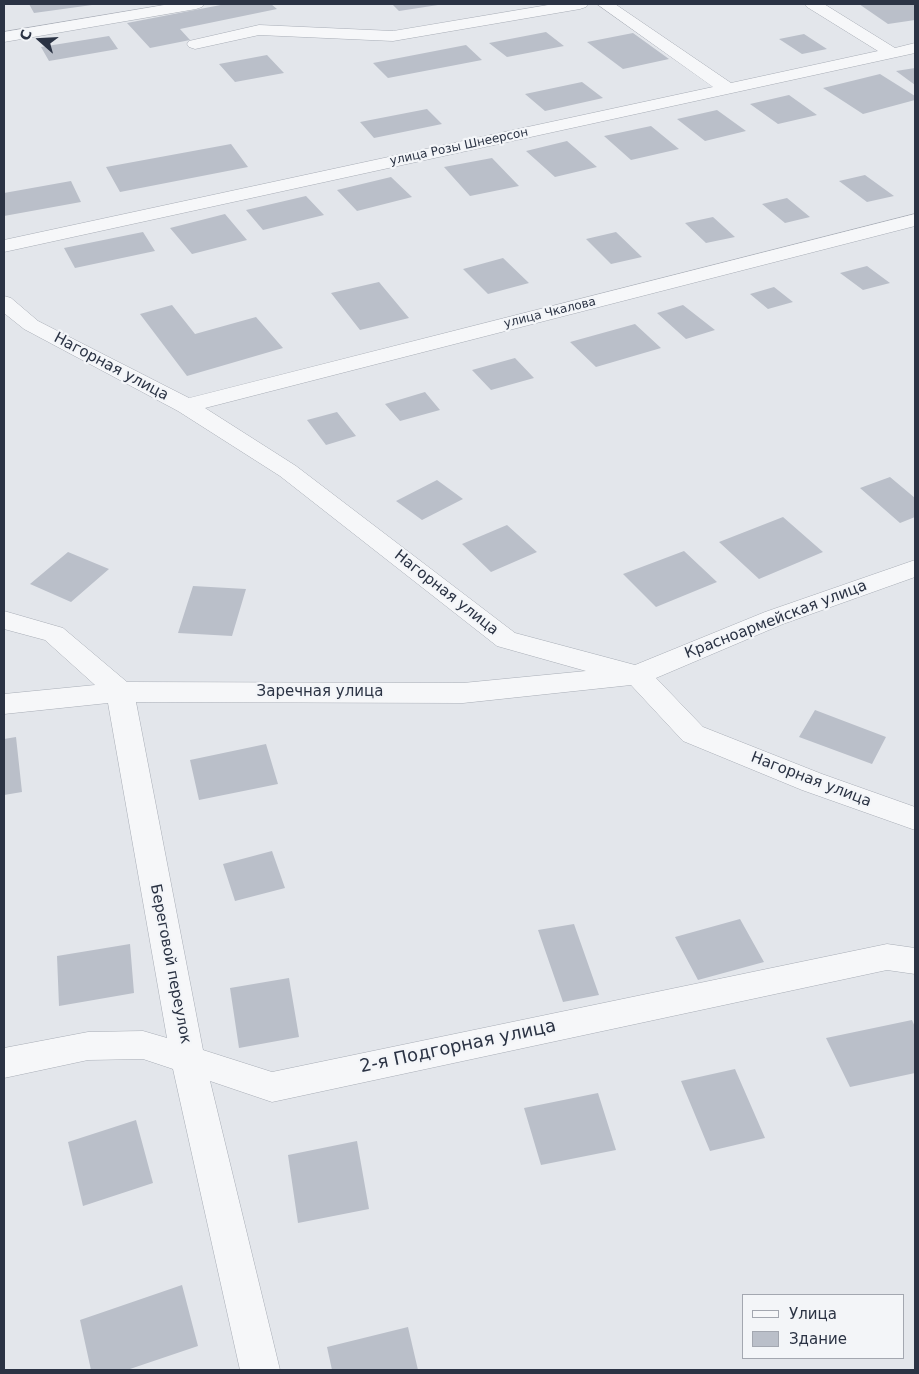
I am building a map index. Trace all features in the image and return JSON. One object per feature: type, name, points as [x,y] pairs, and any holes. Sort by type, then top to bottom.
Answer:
[{"type":"street","points":[[4,37],[196,4]]},
{"type":"street","points":[[195,44],[259,30],[393,36],[580,4]]},
{"type":"street","points":[[605,4],[728,89]]},
{"type":"street","points":[[813,4],[892,53]]},
{"type":"street","name":"улица Розы Шнеерсон","points":[[4,246],[915,48]]},
{"type":"street","name":"улица Чкалова","points":[[186,406],[915,220]]},
{"type":"street","name":"Нагорная улица","points":[[4,302],[31,325],[186,406],[288,471],[506,640],[637,675],[693,734],[812,782],[915,818]]},
{"type":"street","name":"Красноармейская улица","points":[[637,675],[774,618],[915,568]]},
{"type":"street","points":[[4,620],[54,634],[120,692]]},
{"type":"street","name":"Заречная улица","points":[[4,704],[120,692],[463,692],[637,675]]},
{"type":"street","name":"Береговой переулок","points":[[120,692],[188,1061],[260,1370]]},
{"type":"street","name":"2-я Подгорная улица","points":[[4,1063],[88,1046],[143,1045],[272,1087],[887,957],[915,961]]},
{"type":"building","points":[[29,4],[92,4],[92,5],[34,13]]},
{"type":"building","points":[[226,4],[271,4],[277,9],[180,29],[190,40],[150,48],[127,23]]},
{"type":"building","points":[[392,4],[438,4],[438,5],[399,11]]},
{"type":"building","points":[[859,4],[913,4],[915,5],[915,20],[888,24]]},
{"type":"building","points":[[546,32],[564,46],[507,57],[489,43]]},
{"type":"building","points":[[633,33],[669,59],[623,69],[587,42]]},
{"type":"building","points":[[804,34],[827,49],[802,54],[779,39]]},
{"type":"building","points":[[109,36],[118,49],[49,61],[41,47]]},
{"type":"building","points":[[466,45],[482,60],[388,78],[373,63]]},
{"type":"building","points":[[267,55],[284,73],[235,82],[219,64]]},
{"type":"building","points":[[915,68],[915,85],[896,71]]},
{"type":"building","points":[[880,74],[915,96],[915,100],[863,114],[823,88]]},
{"type":"building","points":[[582,82],[603,98],[545,111],[525,94]]},
{"type":"building","points":[[789,95],[817,115],[778,124],[750,104]]},
{"type":"building","points":[[427,109],[442,124],[374,138],[360,122]]},
{"type":"building","points":[[717,110],[746,131],[705,141],[677,119]]},
{"type":"building","points":[[651,126],[679,149],[631,160],[604,136]]},
{"type":"building","points":[[567,141],[597,167],[555,177],[526,151]]},
{"type":"building","points":[[231,144],[248,167],[120,192],[106,167]]},
{"type":"building","points":[[492,158],[519,186],[470,196],[444,167]]},
{"type":"building","points":[[865,175],[894,196],[867,202],[839,181]]},
{"type":"building","points":[[391,177],[412,197],[357,211],[337,190]]},
{"type":"building","points":[[71,181],[81,202],[4,216],[4,193]]},
{"type":"building","points":[[306,196],[324,215],[263,230],[246,210]]},
{"type":"building","points":[[787,198],[810,217],[785,223],[762,204]]},
{"type":"building","points":[[225,214],[247,240],[192,254],[170,228]]},
{"type":"building","points":[[713,217],[735,237],[706,243],[685,223]]},
{"type":"building","points":[[143,232],[155,251],[75,268],[64,248]]},
{"type":"building","points":[[616,232],[642,257],[611,264],[586,239]]},
{"type":"building","points":[[503,258],[529,283],[488,294],[463,269]]},
{"type":"building","points":[[867,266],[890,283],[863,290],[840,273]]},
{"type":"building","points":[[379,282],[409,318],[360,330],[331,293]]},
{"type":"building","points":[[774,287],[793,302],[768,309],[750,294]]},
{"type":"building","points":[[172,305],[195,334],[256,317],[283,348],[187,376],[140,314]]},
{"type":"building","points":[[683,305],[715,330],[686,339],[657,313]]},
{"type":"building","points":[[635,324],[661,348],[596,367],[570,342]]},
{"type":"building","points":[[515,358],[534,378],[491,390],[472,370]]},
{"type":"building","points":[[425,392],[440,410],[400,421],[385,404]]},
{"type":"building","points":[[337,412],[356,436],[326,445],[307,420]]},
{"type":"building","points":[[890,477],[915,498],[915,517],[900,523],[860,488]]},
{"type":"building","points":[[437,480],[463,499],[422,520],[396,501]]},
{"type":"building","points":[[783,517],[823,552],[759,579],[719,542]]},
{"type":"building","points":[[507,525],[537,552],[491,572],[462,544]]},
{"type":"building","points":[[684,551],[717,582],[656,607],[623,574]]},
{"type":"building","points":[[68,552],[109,569],[71,602],[30,584]]},
{"type":"building","points":[[193,586],[246,589],[232,636],[178,633]]},
{"type":"building","points":[[815,710],[886,737],[872,764],[799,737]]},
{"type":"building","points":[[16,737],[22,792],[4,795],[4,739]]},
{"type":"building","points":[[266,744],[278,784],[199,800],[190,760]]},
{"type":"building","points":[[272,851],[285,888],[235,901],[223,864]]},
{"type":"building","points":[[740,919],[764,962],[698,980],[675,937]]},
{"type":"building","points":[[574,924],[599,995],[563,1002],[538,930]]},
{"type":"building","points":[[130,944],[134,993],[59,1006],[57,956]]},
{"type":"building","points":[[289,978],[299,1037],[239,1048],[230,988]]},
{"type":"building","points":[[912,1020],[915,1027],[915,1073],[850,1087],[826,1038]]},
{"type":"building","points":[[735,1069],[765,1138],[710,1151],[681,1081]]},
{"type":"building","points":[[598,1093],[616,1150],[541,1165],[524,1108]]},
{"type":"building","points":[[136,1120],[153,1183],[83,1206],[68,1142]]},
{"type":"building","points":[[357,1141],[369,1209],[298,1223],[288,1155]]},
{"type":"building","points":[[182,1285],[198,1346],[127,1370],[91,1370],[80,1320]]},
{"type":"building","points":[[408,1327],[418,1370],[332,1370],[327,1347]]}]
